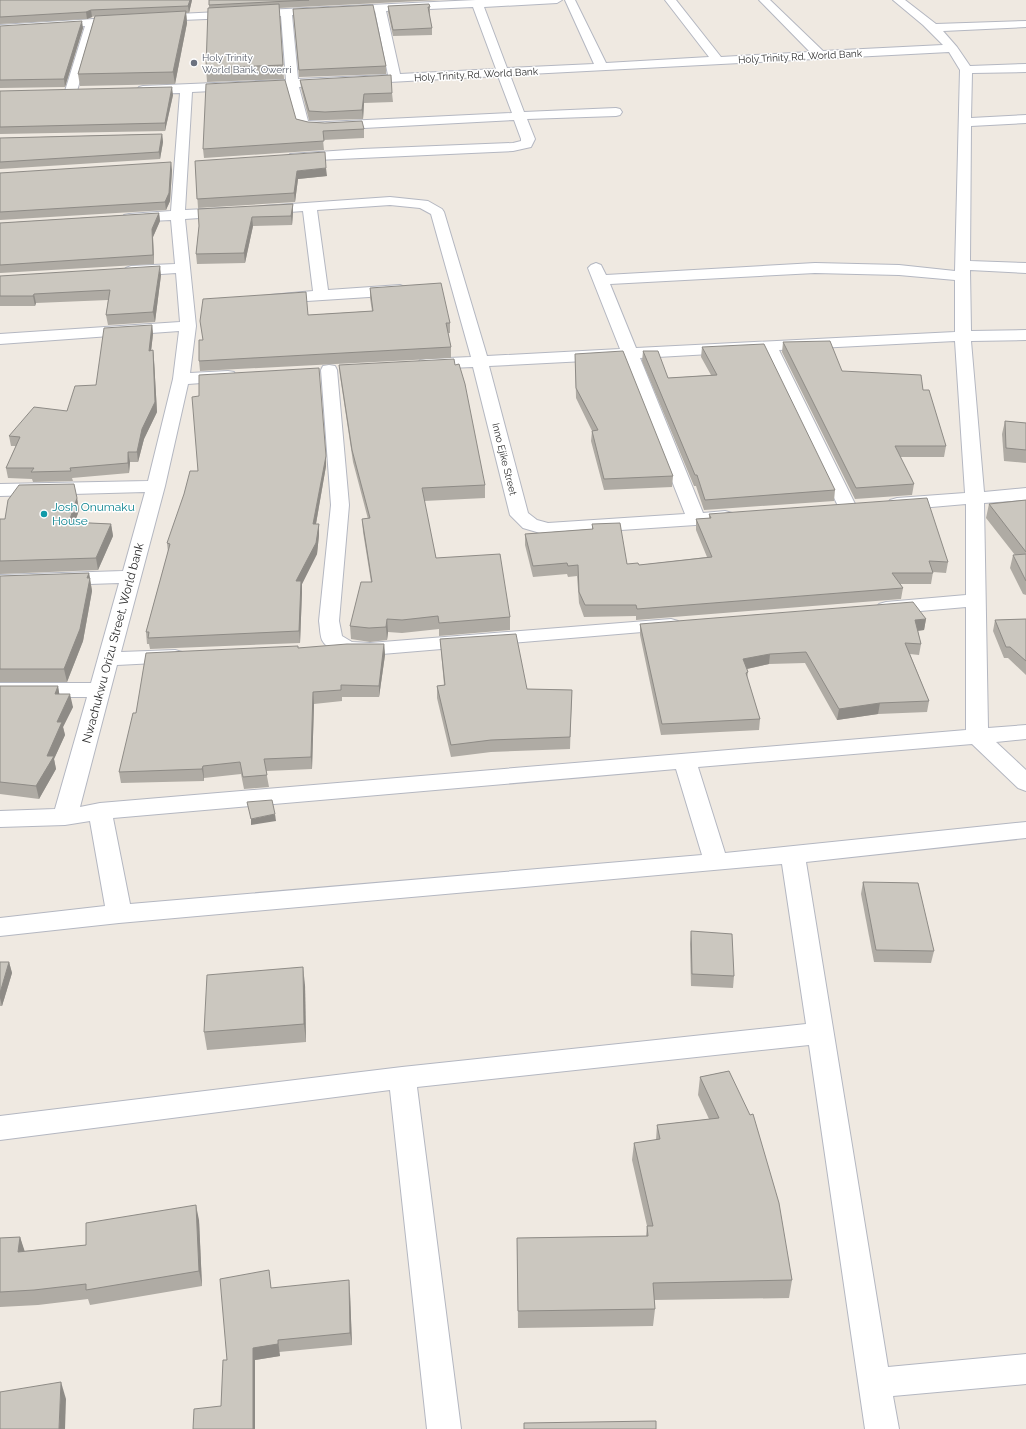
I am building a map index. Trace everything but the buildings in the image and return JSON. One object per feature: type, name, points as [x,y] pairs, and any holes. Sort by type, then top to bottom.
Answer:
[{"type":"street","points":[[0,28],[142,19],[222,11],[286,12],[318,5],[380,7],[414,3],[477,3],[557,0]]},
{"type":"street","points":[[570,0],[602,67]]},
{"type":"street","points":[[670,0],[718,61]]},
{"type":"street","points":[[764,0],[820,55]]},
{"type":"street","points":[[898,0],[933,28],[952,48],[966,70],[962,271],[964,336],[975,498],[977,736],[1026,783]]},
{"type":"street","points":[[283,158],[362,153],[513,147],[526,144],[528,139],[518,116],[477,3]]},
{"type":"street","points":[[380,7],[395,78]]},
{"type":"street","points":[[286,12],[292,83],[302,123],[326,126],[616,112]]},
{"type":"street","points":[[71,91],[92,22]]},
{"type":"street","points":[[933,28],[1026,24]]},
{"type":"street","name":"Holy Trinity Rd, World Bank","points":[[132,90],[186,89],[952,48]]},
{"type":"street","points":[[966,70],[1026,68]]},
{"type":"street","name":"Nwachukwu Orizu Street, World bank","points":[[65,817],[156,486],[181,379],[188,326],[193,304],[182,268],[178,216],[181,164],[175,136],[186,89]]},
{"type":"street","points":[[56,92],[87,91]]},
{"type":"street","points":[[965,122],[1026,119]]},
{"type":"street","name":"Inno Ejike Street","points":[[116,219],[390,201],[423,204],[437,212],[450,287],[480,361],[519,515],[530,524],[547,530],[744,516]]},
{"type":"street","points":[[309,207],[321,295]]},
{"type":"street","points":[[119,272],[182,268]]},
{"type":"street","points":[[696,519],[598,273],[815,268],[962,271],[1026,268]]},
{"type":"street","points":[[265,299],[412,289]]},
{"type":"street","points":[[0,339],[188,326]]},
{"type":"street","points":[[408,366],[964,336],[1026,335]]},
{"type":"street","points":[[768,346],[856,507],[1025,495]]},
{"type":"street","points":[[329,370],[340,506],[329,621],[332,639],[348,648]]},
{"type":"street","points":[[181,379],[243,375]]},
{"type":"street","points":[[0,490],[156,486]]},
{"type":"street","points":[[0,582],[131,577]]},
{"type":"street","points":[[866,609],[976,600]]},
{"type":"street","points":[[316,650],[348,648],[370,650],[686,624]]},
{"type":"street","points":[[108,659],[196,655]]},
{"type":"street","points":[[0,690],[100,690]]},
{"type":"street","points":[[0,819],[65,817],[100,811],[1026,732]]},
{"type":"street","points":[[685,761],[716,862]]},
{"type":"street","points":[[100,811],[118,914]]},
{"type":"street","points":[[0,927],[118,914],[793,855],[1026,830]]},
{"type":"street","points":[[793,855],[882,1429]]},
{"type":"street","points":[[0,1128],[402,1078],[821,1033]]},
{"type":"street","points":[[402,1078],[444,1429]]},
{"type":"street","points":[[874,1383],[1026,1369]]},
{"type":"place","name":"Holy Trinity World Bank, Owerri","points":[[194,63]]},
{"type":"place","name":"Josh Onumaku House","points":[[44,514]]}]
